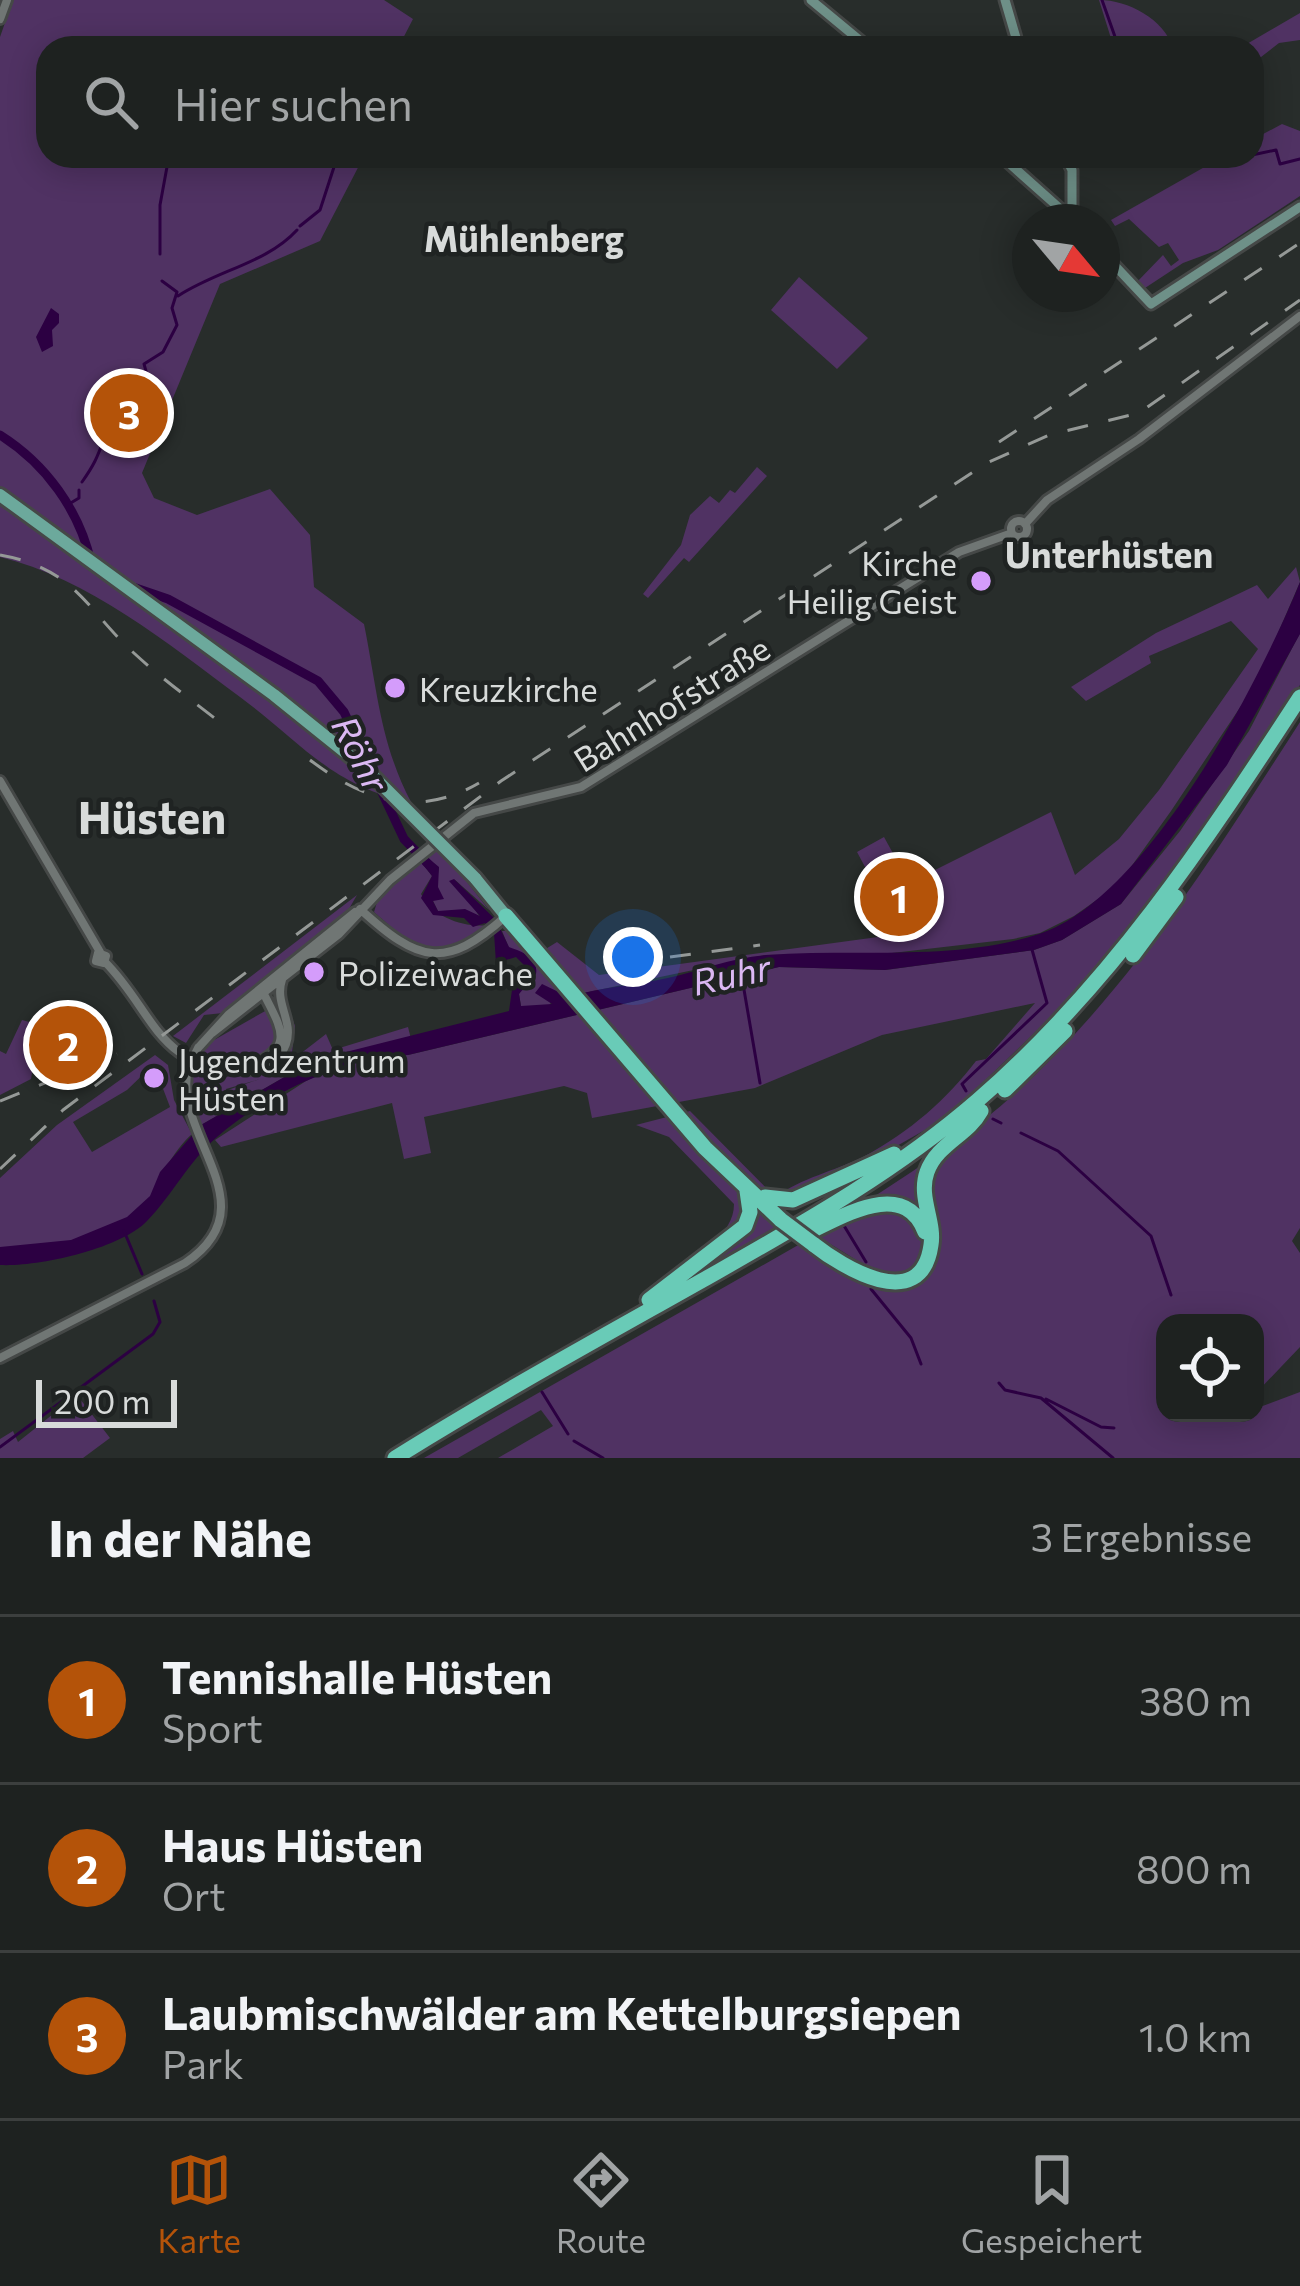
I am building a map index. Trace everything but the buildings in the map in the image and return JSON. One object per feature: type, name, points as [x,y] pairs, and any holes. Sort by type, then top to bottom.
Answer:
[{"type":"highway","points":[[506,916],[746,1190],[872,1281],[895,1283],[919,1270],[931,1246],[926,1173],[945,1145],[1105,974],[1198,854],[1300,697]]},
{"type":"highway","points":[[395,1458],[805,1222],[901,1161],[1046,1053],[1158,924],[1300,710]]},
{"type":"highway","points":[[765,1197],[786,1202],[850,1178],[978,1107]]},
{"type":"highway","points":[[813,1239],[923,1157],[978,1107]]},
{"type":"highway","points":[[681,1119],[784,1219]]},
{"type":"highway","points":[[575,1352],[738,1233],[750,1213],[746,1190]]},
{"type":"highway","points":[[413,1458],[867,1206],[888,1203],[912,1212],[926,1240],[915,1266],[888,1276],[857,1268],[813,1239]]},
{"type":"main road","points":[[1004,0],[1015,36]]},
{"type":"main road","points":[[813,2],[854,36]]},
{"type":"main road","points":[[1015,168],[1057,204]]},
{"type":"main road","points":[[1069,168],[1074,204]]},
{"type":"main road","points":[[1120,271],[1151,304],[1300,207]]},
{"type":"main road","points":[[0,495],[321,730],[409,809],[506,916]]},
{"type":"street","points":[[0,20],[7,0]]},
{"type":"street","name":"Bahnhofstraße","points":[[264,990],[411,862],[479,811],[581,787],[959,552],[1012,533],[1015,522],[1025,524],[1046,500],[1124,450],[1300,316]]},
{"type":"street","points":[[0,781],[102,957],[164,1041],[208,1065],[241,1070],[269,1057],[278,1046],[282,979]]},
{"type":"street","points":[[493,928],[494,902]]},
{"type":"street","points":[[361,909],[419,952],[446,955],[468,947],[506,916]]},
{"type":"street","name":"Bahnhofstraße","points":[[264,990],[339,934],[361,909]]},
{"type":"street","points":[[264,990],[279,1011]]},
{"type":"street","points":[[212,1033],[264,990]]},
{"type":"street","points":[[0,1358],[195,1256],[212,1236],[221,1191],[190,1114],[185,1088],[188,1068],[212,1033],[264,990]]},
{"type":"street","points":[[242,1012],[256,1006],[279,1011]]},
{"type":"shaded area","points":[[13,0],[384,0],[413,19],[404,36],[36,36],[36,168],[358,168],[320,241],[220,284],[142,473],[154,498],[197,515],[270,489],[310,535],[314,587],[364,624],[386,737],[411,802],[338,774],[126,615],[64,580],[0,557],[0,37]]},
{"type":"shaded area","points":[[1099,0],[1144,13],[1167,36],[1110,36]]},
{"type":"shaded area","points":[[1300,13],[1300,40],[1279,43],[1264,55],[1261,36]]},
{"type":"shaded area","points":[[1282,124],[1300,131],[1300,196],[1218,250],[1183,263],[1145,288],[1136,283],[1163,255],[1171,266],[1179,260],[1168,243],[1159,247],[1129,219],[1120,224],[1120,215],[1203,168],[1264,168],[1264,134]]},
{"type":"shaded area","points":[[799,277],[868,338],[837,369],[771,310]]},
{"type":"shaded area","points":[[757,467],[767,476],[689,562],[684,558],[648,598],[643,594],[681,545],[690,515],[710,496],[719,503],[730,490],[735,493]]},
{"type":"shaded area","points":[[1296,567],[1300,582],[1257,682],[1118,885],[1074,916],[1040,933],[1013,939],[892,953],[765,955],[579,994],[544,950],[557,942],[599,975],[900,934],[931,918],[913,881],[1051,812],[1075,875],[1119,839],[1159,790],[1258,649],[1231,621],[1149,656],[1151,663],[1086,701],[1071,687],[1156,633],[1257,585],[1268,599]]},
{"type":"shaded area","points":[[1300,633],[1300,685],[1193,848],[1100,970],[946,1118],[837,1180],[792,1197],[777,1196],[863,1157],[912,1126],[976,1061],[986,1059],[1035,1003],[882,1035],[755,1088],[592,1118],[587,1093],[564,1086],[424,1117],[431,1153],[404,1159],[392,1103],[221,1147],[215,1140],[306,1081],[353,1059],[408,1055],[779,967],[885,970],[1034,950],[1062,940],[1121,904],[1180,831],[1249,731]]},
{"type":"shaded area","points":[[1300,722],[1300,1228],[1292,1241],[1300,1253],[1300,1347],[1264,1385],[1264,1314],[1156,1314],[1156,1422],[1264,1422],[1264,1406],[1300,1392],[1300,1458],[498,1458],[553,1426],[541,1410],[458,1458],[424,1458],[800,1244],[853,1279],[878,1288],[879,1274],[814,1234],[945,1149],[1000,1107],[1098,1008],[1185,896]]},
{"type":"shaded area","points":[[884,837],[927,915],[899,930],[857,852]]},
{"type":"shaded area","points":[[439,846],[489,910],[454,879],[480,917],[438,911],[433,901],[439,868],[427,858],[422,863],[432,876],[421,894],[426,902],[433,909],[451,920],[487,925],[470,939],[441,950],[416,944],[374,912],[378,899]]},
{"type":"shaded area","points":[[357,895],[346,914],[223,1013],[204,1015],[186,1043],[173,1036]]},
{"type":"shaded area","points":[[502,931],[509,931],[569,997],[556,993],[548,1008],[521,1006],[519,994],[535,962],[509,948]]},
{"type":"shaded area","points":[[284,995],[295,1026],[291,1061],[326,1034],[333,1050],[408,1027],[411,1039],[314,1060],[201,1125],[195,1112],[228,1097],[226,1091],[193,1102],[193,1067],[216,1075],[199,1090],[229,1076],[272,1069],[292,1036]]},
{"type":"shaded area","points":[[267,1010],[277,1020],[278,1041],[262,1057],[232,1063],[199,1056],[216,1057],[201,1052]]},
{"type":"shaded area","points":[[22,1020],[55,1029],[35,1055],[31,1079],[0,1095],[0,1051],[6,1054]]},
{"type":"shaded area","points":[[155,1055],[168,1065],[174,1100],[192,1134],[173,1156],[150,1197],[122,1222],[59,1243],[0,1247],[0,1178],[57,1125]],"holes":[[[153,1065],[156,1071],[146,1078],[153,1089],[162,1086],[170,1107],[92,1152],[73,1122],[127,1090]]]},
{"type":"shaded area","points":[[690,1111],[772,1194],[752,1183],[743,1193],[742,1224],[677,1276],[677,1270],[722,1234],[734,1204],[669,1137],[636,1125]]},
{"type":"shaded area","points":[[761,1207],[784,1227],[680,1286],[679,1284]]},
{"type":"shaded area","points":[[77,1395],[110,1438],[83,1458],[0,1458],[0,1439],[13,1431],[18,1442]]},
{"type":"water","points":[[51,308],[59,314],[59,323],[52,330],[53,346],[42,352],[36,337]]},
{"type":"water","name":"Ruhr","points":[[1300,582],[1300,634],[1227,765],[1121,904],[1062,940],[1034,950],[885,970],[779,967],[408,1055],[358,1062],[282,1093],[236,1121],[134,1231],[78,1254],[0,1265],[0,1247],[71,1240],[127,1217],[150,1196],[160,1172],[201,1125],[314,1060],[509,1011],[513,983],[527,968],[516,957],[496,963],[494,933],[485,923],[473,927],[464,918],[433,915],[421,898],[432,876],[421,862],[428,858],[439,867],[438,887],[444,899],[433,901],[438,911],[465,909],[480,916],[449,881],[454,879],[496,920],[509,947],[534,963],[536,974],[519,994],[521,1006],[552,1004],[535,993],[542,984],[569,997],[754,956],[972,948],[1039,934],[1080,913],[1120,878],[1195,783],[1257,675]]},
{"type":"waterway","points":[[1102,0],[1115,36]]},
{"type":"waterway","points":[[1264,152],[1276,150],[1280,164],[1300,159]]},
{"type":"waterway","points":[[160,254],[160,205],[167,168]]},
{"type":"waterway","points":[[300,226],[320,210],[334,168]]},
{"type":"waterway","points":[[178,296],[257,259],[297,230]]},
{"type":"waterway","points":[[82,482],[109,429],[145,388],[144,364],[163,352],[177,325],[172,308],[177,292],[162,281]]},
{"type":"waterway","name":"Röhr","points":[[0,435],[32,460],[58,490],[78,524],[91,562]]},
{"type":"waterway","points":[[69,504],[79,498],[79,490]]},
{"type":"waterway","name":"Röhr","points":[[130,586],[168,599],[318,681],[344,712],[404,839],[432,868]]},
{"type":"waterway","points":[[966,1091],[962,1084],[1047,1003],[1031,946]]},
{"type":"waterway","name":"Ruhr","points":[[742,978],[760,1083]]},
{"type":"waterway","points":[[993,1119],[1001,1123]]},
{"type":"waterway","points":[[1021,1133],[1058,1151],[1151,1236],[1171,1295]]},
{"type":"waterway","points":[[843,1224],[866,1262]]},
{"type":"waterway","points":[[124,1231],[142,1274]]},
{"type":"waterway","points":[[871,1289],[911,1338],[921,1364]]},
{"type":"waterway","points":[[0,1447],[153,1334],[160,1322],[154,1301]]},
{"type":"waterway","points":[[999,1383],[1005,1390],[1041,1398],[1113,1458]]},
{"type":"waterway","points":[[542,1392],[568,1434]]},
{"type":"waterway","points":[[1046,1399],[1101,1427],[1114,1428]]},
{"type":"waterway","points":[[574,1441],[603,1458]]},
{"type":"railway","points":[[999,442],[1300,243]]},
{"type":"railway","points":[[0,1169],[63,1110],[501,781],[987,463],[1049,435],[1139,413],[1300,300]]},
{"type":"railway","points":[[0,555],[26,561],[64,581],[135,654],[217,720]]},
{"type":"railway","points":[[310,760],[350,786],[391,800],[434,800],[479,783]]},
{"type":"railway","points":[[670,957],[760,945]]},
{"type":"railway","points":[[0,1101],[117,1054]]},
{"type":"place","name":"Laubmischwälder am Kettelburgsiepen","points":[[129,413]]},
{"type":"place","name":"Kirche Heilig Geist","points":[[981,581]]},
{"type":"place","name":"Kreuzkirche","points":[[395,688]]},
{"type":"place","name":"Tennishalle Hüsten","points":[[899,897]]},
{"type":"place","name":"Polizeiwache","points":[[314,972]]},
{"type":"place","name":"Haus Hüsten","points":[[68,1045]]},
{"type":"place","name":"Jugendzentrum Hüsten","points":[[154,1078]]},
{"type":"district","name":"Mühlenberg","points":[[524,237]]},
{"type":"district","name":"Unterhüsten","points":[[1109,553]]},
{"type":"district","name":"Hüsten","points":[[152,815]]}]
